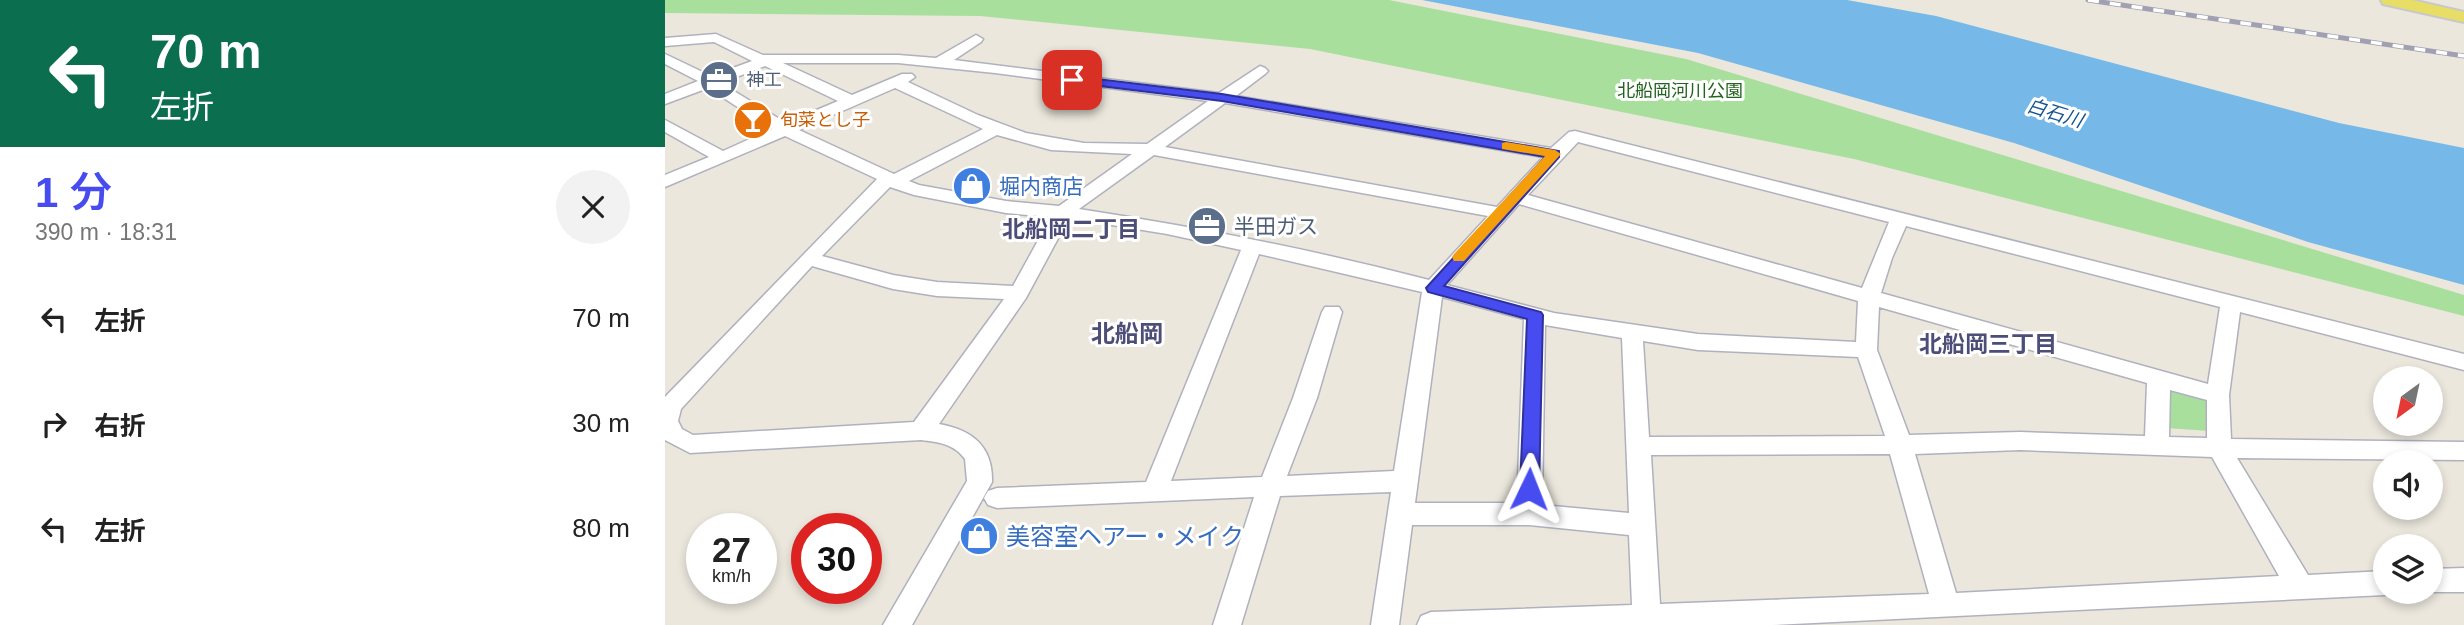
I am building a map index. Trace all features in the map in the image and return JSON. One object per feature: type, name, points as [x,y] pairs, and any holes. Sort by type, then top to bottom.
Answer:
[{"type":"main road","points":[[2389,0],[2464,17]]},
{"type":"street","points":[[665,42],[716,38],[851,101]]},
{"type":"street","points":[[665,182],[942,62],[975,39]]},
{"type":"street","points":[[665,58],[785,130],[914,190],[1006,207],[1063,212],[1167,228],[1373,272],[1535,315],[1632,332],[1698,342],[1866,350]]},
{"type":"street","points":[[665,99],[764,60],[851,58],[942,62],[1222,98],[1555,154]]},
{"type":"street","points":[[921,432],[1019,293],[1063,212],[1260,71]]},
{"type":"street","points":[[895,82],[1022,138],[1093,150],[1149,149],[1507,205],[1869,298],[2218,394]]},
{"type":"street","points":[[666,127],[722,157]]},
{"type":"street","points":[[897,625],[979,482],[981,467],[975,452],[961,440],[942,433],[921,432],[691,443],[674,435],[666,421],[670,406],[808,258],[890,181],[997,128]]},
{"type":"street","points":[[1385,625],[1433,288],[1507,205],[1575,136],[2464,362]]},
{"type":"street","points":[[1901,217],[1882,258],[1869,298],[1866,350],[1900,445],[1946,606]]},
{"type":"street","points":[[1154,492],[1252,247]]},
{"type":"street","points":[[808,258],[893,282],[937,289],[1019,293]]},
{"type":"street","points":[[2231,302],[2218,394],[2219,448],[2300,587]]},
{"type":"street","points":[[1227,625],[1270,487],[1305,398],[1332,312]]},
{"type":"street","points":[[1529,514],[1535,315]]},
{"type":"street","points":[[1632,332],[1647,618]]},
{"type":"street","points":[[2157,444],[2159,378]]},
{"type":"street","points":[[1636,446],[1900,445],[2020,441],[2219,448],[2464,451]]},
{"type":"street","points":[[997,498],[1406,481]]},
{"type":"street","points":[[1401,514],[1529,514],[1641,525]]},
{"type":"street","points":[[2443,581],[2464,580]]},
{"type":"street","points":[[1431,625],[1946,606],[2373,584]]},
{"type":"green space","name":"北船岡河川公園","points":[[665,0],[1389,0],[1686,59],[2464,295],[2464,316],[1854,159],[1310,49],[980,16],[665,13]]},
{"type":"green space","points":[[2163,383],[2206,395],[2209,431],[2166,428]]},
{"type":"water","name":"白石川","points":[[1422,0],[1847,0],[1936,16],[2339,123],[2464,148],[2464,285],[2308,242],[2014,143],[1698,53]]},
{"type":"railway","points":[[2088,0],[2464,56]]},
{"type":"slow traffic","points":[[1459,257],[1555,154],[1506,146]]},
{"type":"place","name":"神工","points":[[719,80]]},
{"type":"place","name":"旬菜とし子","points":[[753,120]]},
{"type":"place","name":"堀内商店","points":[[972,186]]},
{"type":"place","name":"半田ガス","points":[[1207,226]]},
{"type":"place","name":"美容室ヘアー・メイク","points":[[979,536]]},
{"type":"district","name":"北船岡二丁目","points":[[1071,229]]},
{"type":"district","name":"北船岡","points":[[1127,333]]},
{"type":"district","name":"北船岡三丁目","points":[[1988,344]]},
{"type":"route","points":[[1072,80],[1222,98],[1555,154],[1433,288],[1535,315],[1529,489]]}]
